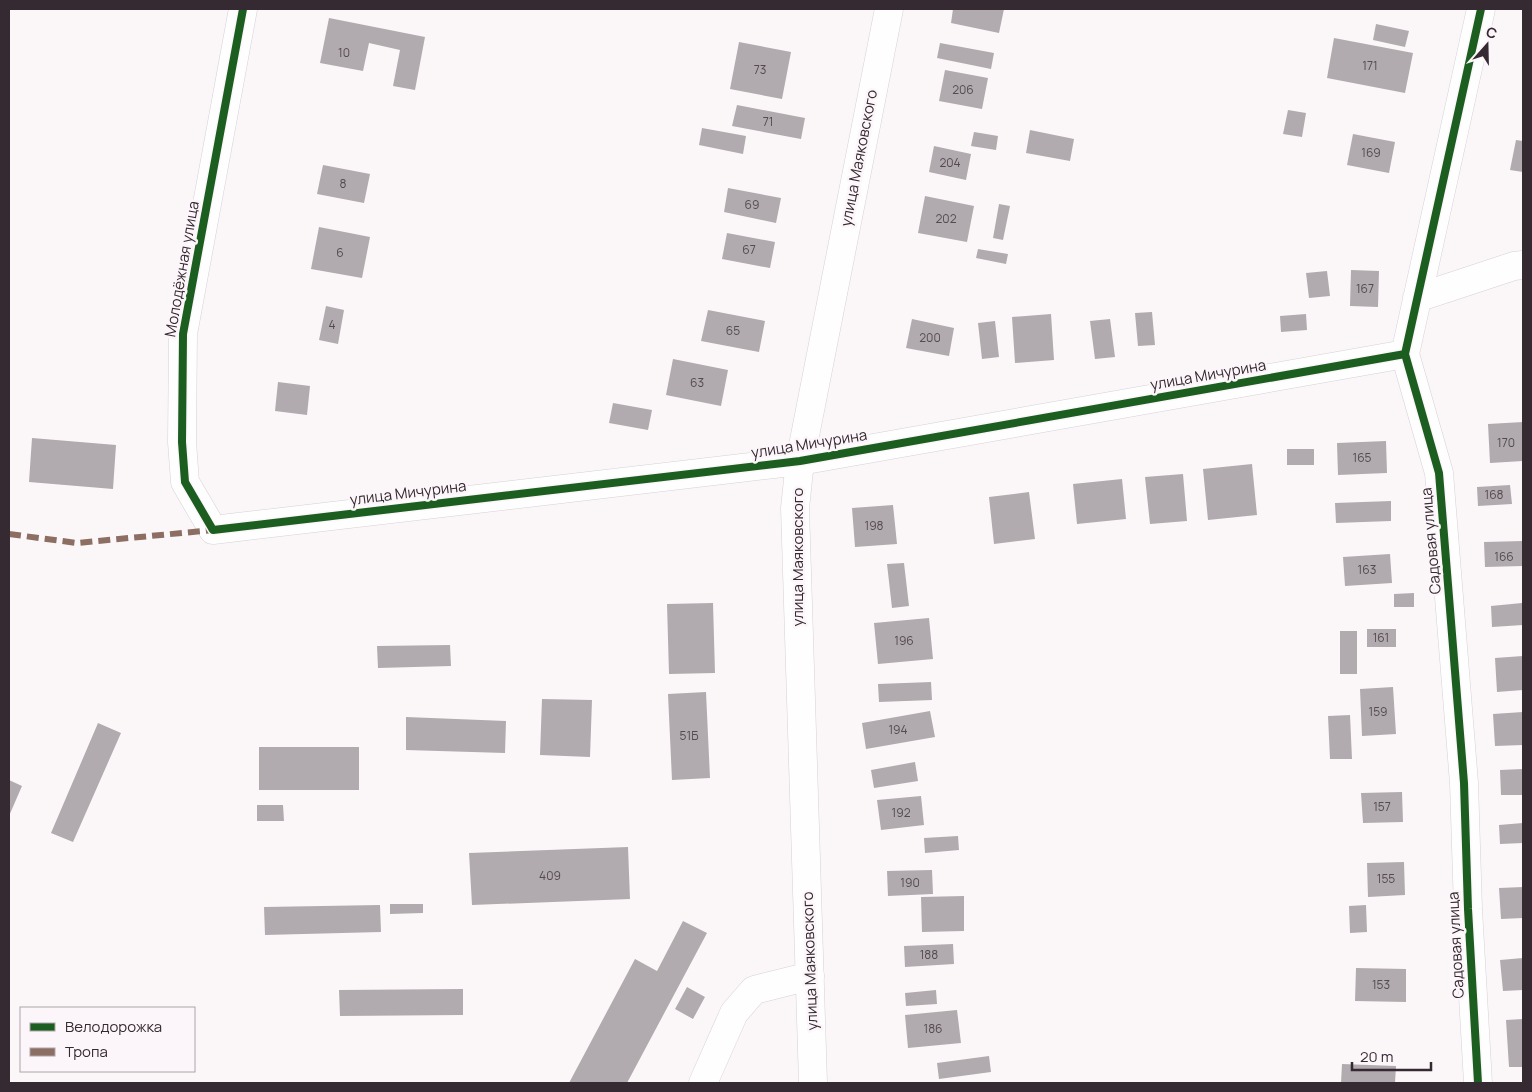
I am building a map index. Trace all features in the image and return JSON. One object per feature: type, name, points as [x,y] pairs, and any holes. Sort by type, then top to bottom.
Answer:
[{"type":"street","name":"Молодёжная улица","points":[[213,530],[186,482],[182,442],[183,334],[243,9]]},
{"type":"street","name":"улица Маяковского","points":[[813,1083],[795,508],[800,461],[889,9]]},
{"type":"street","name":"Садовая улица","points":[[1478,1083],[1468,909],[1464,784],[1439,473],[1405,354],[1481,9]]},
{"type":"street","points":[[1417,298],[1514,266],[1523,265]]},
{"type":"street","name":"улица Мичурина","points":[[213,530],[800,461],[1405,354]]},
{"type":"street","points":[[703,1083],[734,1013],[754,990],[810,976]]},
{"type":"building","points":[[953,9],[1004,9],[999,33],[951,23]]},
{"type":"building","points":[[329,18],[425,37],[415,90],[393,86],[400,50],[369,43],[363,71],[320,63]]},
{"type":"building","points":[[1376,24],[1409,31],[1405,47],[1373,40]]},
{"type":"building","points":[[1334,38],[1413,53],[1405,93],[1327,78]]},
{"type":"building","points":[[739,42],[791,52],[782,99],[730,89]]},
{"type":"building","points":[[940,43],[994,53],[991,69],[937,58]]},
{"type":"building","points":[[945,70],[988,78],[982,109],[939,101]]},
{"type":"building","points":[[737,105],[805,118],[801,139],[732,126]]},
{"type":"building","points":[[1288,110],[1306,113],[1302,137],[1283,134]]},
{"type":"building","points":[[702,128],[746,136],[743,154],[699,145]]},
{"type":"building","points":[[1030,130],[1074,139],[1070,161],[1026,153]]},
{"type":"building","points":[[974,132],[998,136],[996,150],[971,146]]},
{"type":"building","points":[[1353,134],[1395,142],[1389,173],[1347,165]]},
{"type":"building","points":[[1516,140],[1523,141],[1523,172],[1510,170]]},
{"type":"building","points":[[934,146],[971,154],[966,180],[929,172]]},
{"type":"building","points":[[323,165],[370,174],[364,203],[317,194]]},
{"type":"building","points":[[728,188],[781,198],[776,223],[724,212]]},
{"type":"building","points":[[925,196],[974,206],[967,242],[918,233]]},
{"type":"building","points":[[999,204],[1010,206],[1003,240],[993,238]]},
{"type":"building","points":[[319,227],[370,237],[362,278],[311,269]]},
{"type":"building","points":[[727,233],[775,242],[770,268],[722,259]]},
{"type":"building","points":[[978,249],[1008,254],[1006,264],[976,258]]},
{"type":"building","points":[[1351,270],[1379,271],[1378,307],[1350,306]]},
{"type":"building","points":[[1327,271],[1330,296],[1309,298],[1306,273]]},
{"type":"building","points":[[326,306],[344,310],[338,344],[319,340]]},
{"type":"building","points":[[708,310],[765,321],[759,352],[701,341]]},
{"type":"building","points":[[1152,312],[1155,345],[1138,346],[1135,313]]},
{"type":"building","points":[[1051,314],[1054,360],[1015,363],[1012,317]]},
{"type":"building","points":[[1306,314],[1307,330],[1281,332],[1280,316]]},
{"type":"building","points":[[912,319],[954,328],[949,356],[906,348]]},
{"type":"building","points":[[1110,319],[1115,357],[1095,359],[1090,321]]},
{"type":"building","points":[[995,321],[999,357],[982,359],[978,323]]},
{"type":"building","points":[[673,359],[728,370],[721,406],[666,395]]},
{"type":"building","points":[[278,382],[310,386],[307,415],[275,411]]},
{"type":"building","points":[[613,403],[652,410],[648,430],[609,423]]},
{"type":"building","points":[[1523,422],[1523,461],[1490,463],[1488,424]]},
{"type":"building","points":[[32,438],[116,445],[113,489],[29,482]]},
{"type":"building","points":[[1386,441],[1387,473],[1338,475],[1337,443]]},
{"type":"building","points":[[1287,449],[1314,449],[1314,465],[1287,465]]},
{"type":"building","points":[[1252,464],[1257,515],[1208,520],[1203,469]]},
{"type":"building","points":[[1183,474],[1187,521],[1150,524],[1145,477]]},
{"type":"building","points":[[1122,479],[1126,519],[1077,524],[1073,484]]},
{"type":"building","points":[[1510,485],[1512,504],[1478,506],[1477,487]]},
{"type":"building","points":[[1029,492],[1035,539],[994,544],[989,497]]},
{"type":"building","points":[[1391,501],[1391,521],[1336,523],[1335,503]]},
{"type":"building","points":[[893,505],[897,544],[855,547],[852,508]]},
{"type":"building","points":[[1523,541],[1523,566],[1485,567],[1484,542]]},
{"type":"building","points":[[1390,554],[1392,583],[1345,586],[1343,557]]},
{"type":"building","points":[[904,563],[909,606],[892,608],[887,564]]},
{"type":"building","points":[[1414,593],[1414,607],[1394,607],[1394,594]]},
{"type":"building","points":[[713,603],[715,673],[669,674],[667,604]]},
{"type":"building","points":[[1522,603],[1523,625],[1492,627],[1491,606]]},
{"type":"building","points":[[929,618],[933,659],[878,664],[874,623]]},
{"type":"building","points":[[1367,629],[1396,629],[1396,647],[1367,647]]},
{"type":"building","points":[[1340,631],[1357,631],[1357,674],[1340,674]]},
{"type":"building","points":[[450,645],[451,666],[378,668],[377,646]]},
{"type":"building","points":[[1523,656],[1523,690],[1497,692],[1495,658]]},
{"type":"building","points":[[931,682],[932,700],[879,702],[878,684]]},
{"type":"building","points":[[1393,687],[1396,734],[1362,736],[1360,689]]},
{"type":"building","points":[[706,692],[710,778],[672,780],[668,694]]},
{"type":"building","points":[[542,699],[592,700],[590,757],[540,755]]},
{"type":"building","points":[[930,711],[935,737],[866,749],[862,723]]},
{"type":"building","points":[[1523,712],[1523,745],[1495,746],[1493,714]]},
{"type":"building","points":[[1350,715],[1352,759],[1330,759],[1328,716]]},
{"type":"building","points":[[406,717],[506,721],[505,753],[406,750]]},
{"type":"building","points":[[98,723],[121,733],[73,842],[51,833]]},
{"type":"building","points":[[259,747],[359,747],[359,790],[259,790]]},
{"type":"building","points":[[915,762],[918,781],[874,788],[871,770]]},
{"type":"building","points":[[1523,769],[1523,795],[1501,795],[1500,770]]},
{"type":"building","points":[[9,780],[22,786],[9,816]]},
{"type":"building","points":[[1402,792],[1403,822],[1363,823],[1361,793]]},
{"type":"building","points":[[921,796],[924,825],[881,830],[877,800]]},
{"type":"building","points":[[257,805],[283,805],[284,821],[257,821]]},
{"type":"building","points":[[1523,823],[1523,843],[1500,844],[1499,825]]},
{"type":"building","points":[[958,836],[959,850],[925,853],[924,838]]},
{"type":"building","points":[[628,847],[630,899],[472,905],[469,853]]},
{"type":"building","points":[[1404,862],[1405,895],[1368,897],[1367,863]]},
{"type":"building","points":[[932,870],[933,894],[888,896],[887,871]]},
{"type":"building","points":[[1523,887],[1523,918],[1501,919],[1499,888]]},
{"type":"building","points":[[964,896],[964,931],[922,932],[921,897]]},
{"type":"building","points":[[390,904],[423,904],[423,913],[390,914]]},
{"type":"building","points":[[380,905],[381,932],[265,935],[264,907]]},
{"type":"building","points":[[1366,905],[1367,932],[1350,933],[1349,906]]},
{"type":"building","points":[[683,921],[707,933],[627,1083],[569,1083],[635,959],[657,971]]},
{"type":"building","points":[[953,944],[954,964],[905,967],[904,946]]},
{"type":"building","points":[[1523,958],[1523,990],[1503,991],[1500,960]]},
{"type":"building","points":[[1356,968],[1406,969],[1406,1002],[1355,1001]]},
{"type":"building","points":[[687,987],[705,997],[693,1019],[675,1009]]},
{"type":"building","points":[[463,989],[463,1015],[340,1016],[339,990]]},
{"type":"building","points":[[936,990],[937,1004],[906,1006],[905,993]]},
{"type":"building","points":[[957,1010],[961,1043],[908,1048],[905,1015]]},
{"type":"building","points":[[1523,1019],[1523,1067],[1509,1067],[1506,1020]]},
{"type":"building","points":[[989,1056],[991,1072],[939,1079],[937,1063]]},
{"type":"building","points":[[1342,1064],[1396,1066],[1395,1083],[1341,1083]]},
{"type":"marked path","points":[[9,534],[77,543],[213,530]]},
{"type":"cycle path","points":[[243,9],[183,334],[182,442],[185,482],[213,530],[800,461],[1405,354]]},
{"type":"cycle path","points":[[1478,1083],[1468,909],[1464,783],[1439,473],[1405,354],[1481,9]]}]
